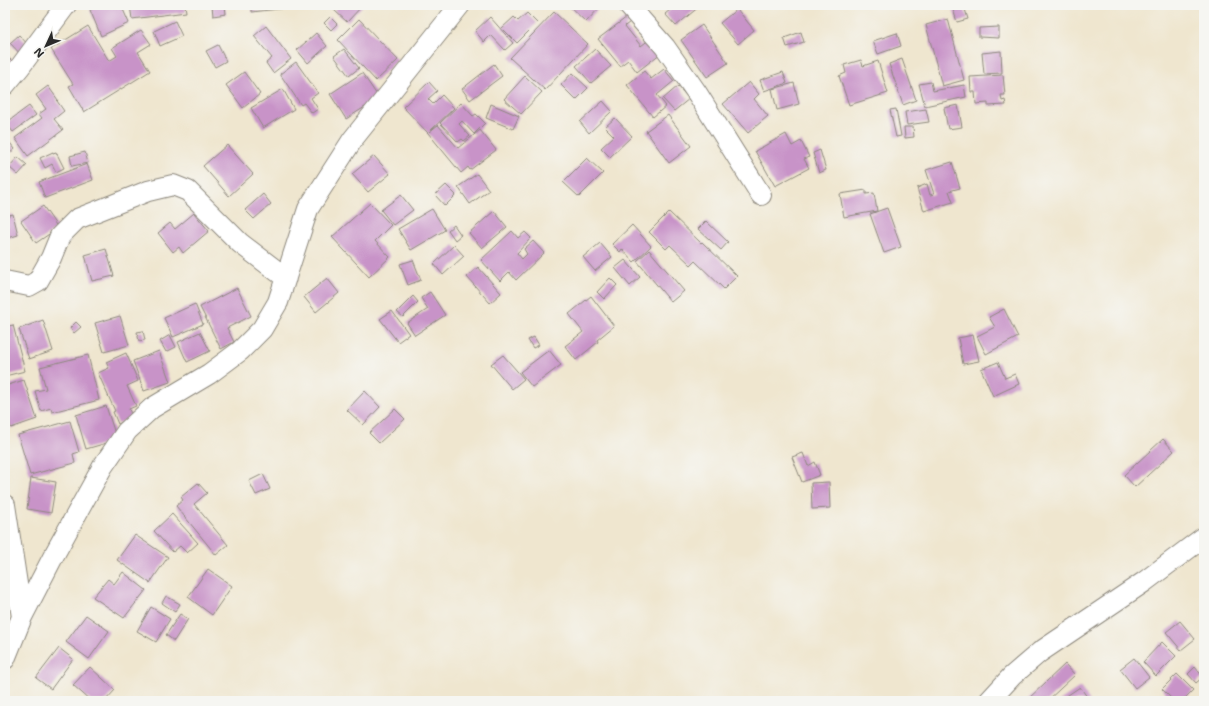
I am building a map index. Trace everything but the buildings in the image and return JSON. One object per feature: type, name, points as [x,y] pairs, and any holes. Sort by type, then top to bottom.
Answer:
[{"type":"street","points":[[5,84],[20,67],[66,5]]},
{"type":"street","points":[[5,659],[22,617],[103,466],[127,431],[152,408],[208,374],[240,351],[262,329],[278,302],[308,209],[353,139],[460,5]]},
{"type":"street","points":[[628,5],[666,47],[761,194]]},
{"type":"street","points":[[5,281],[29,286],[38,281],[51,258],[60,236],[77,219],[148,191],[173,185],[188,191],[240,244],[286,278]]},
{"type":"street","points":[[5,505],[22,617]]},
{"type":"street","points":[[989,701],[1012,676],[1040,652],[1144,582],[1204,537]]}]
